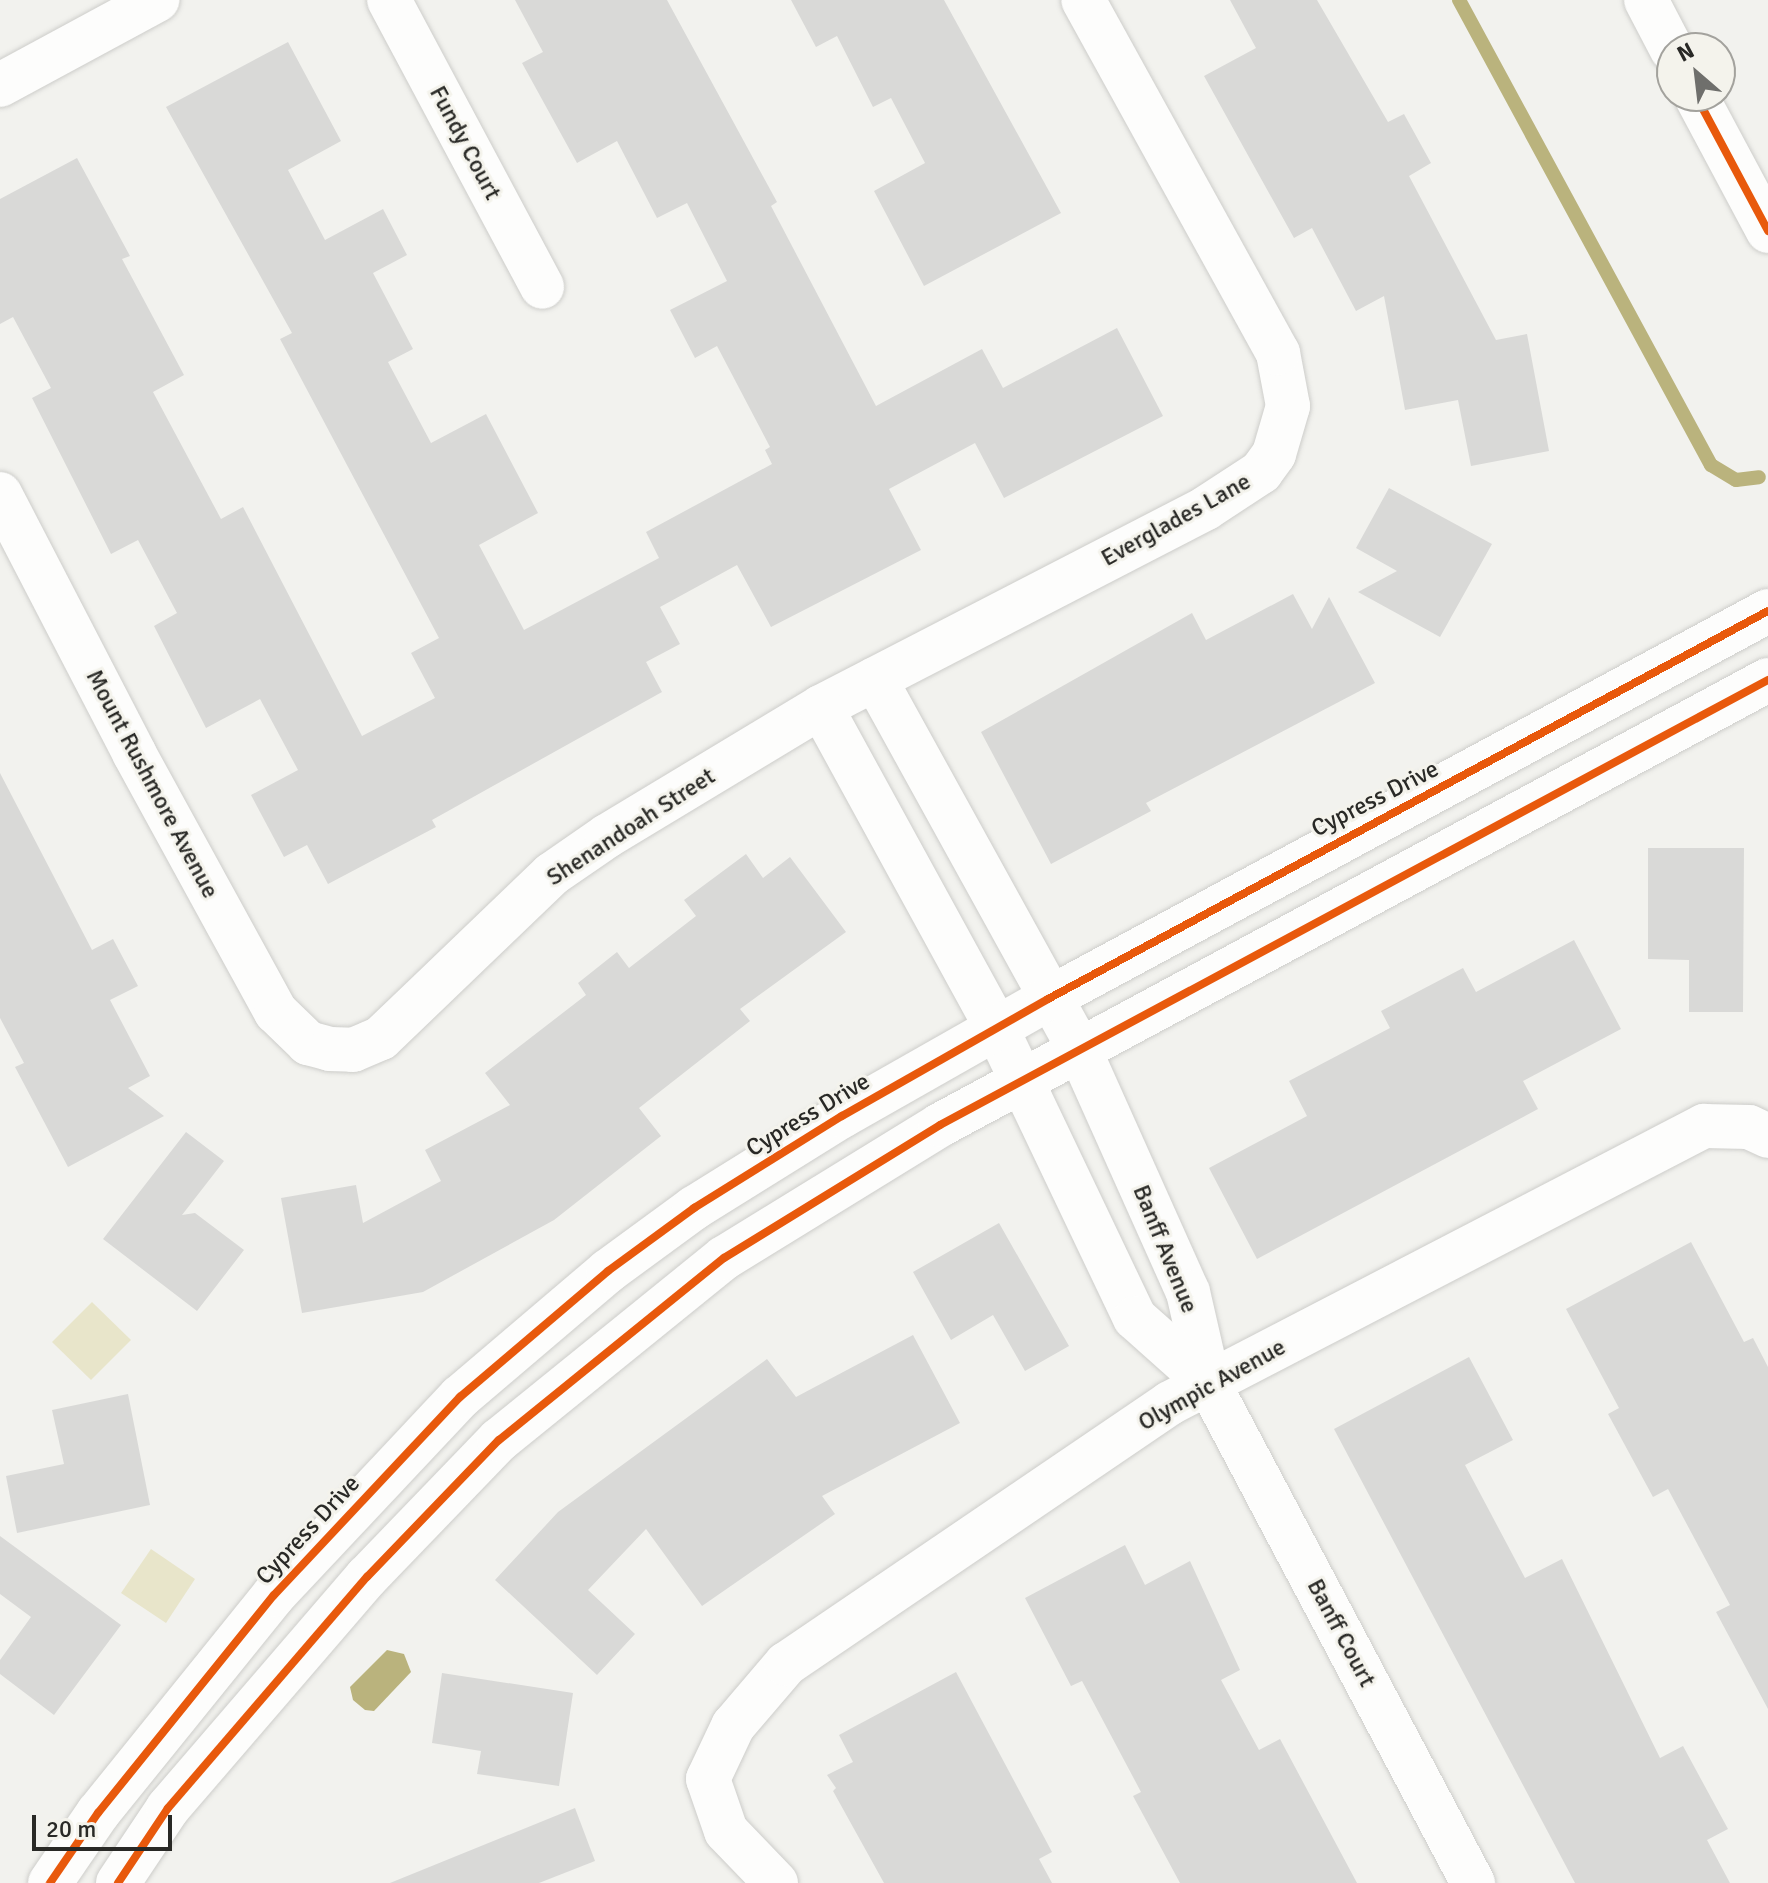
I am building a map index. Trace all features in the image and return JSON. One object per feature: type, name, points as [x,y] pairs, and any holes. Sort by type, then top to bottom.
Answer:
[{"type":"street","points":[[0,85],[157,0]]},
{"type":"street","name":"Fundy Court","points":[[389,0],[542,287]]},
{"type":"street","name":"Everglades Lane","points":[[875,679],[1206,508],[1261,472],[1274,454],[1288,406],[1278,353],[1083,0]]},
{"type":"street","points":[[1646,0],[1663,32]]},
{"type":"street","points":[[1705,112],[1768,231]]},
{"type":"street","name":"Mount Rushmore Avenue","points":[[0,494],[134,753],[276,1012],[308,1043],[330,1049]]},
{"type":"street","name":"Cypress Drive","points":[[50,1883],[98,1813],[274,1595],[460,1397],[608,1271],[694,1208],[1048,999],[1768,611]]},
{"type":"street","name":"Shenandoah Street","points":[[330,1049],[353,1050],[381,1038],[552,874],[821,707],[875,679]]},
{"type":"street","name":"Banff Avenue","points":[[875,679],[1048,999],[1080,1051],[1188,1292],[1209,1384]]},
{"type":"street","points":[[118,1883],[168,1808],[367,1577],[499,1440],[646,1316],[724,1258],[1022,1081],[1768,680]]},
{"type":"street","name":"Banff Avenue","points":[[821,707],[997,1029],[1135,1318],[1209,1384]]},
{"type":"street","name":"Olympic Avenue","points":[[776,1883],[726,1831],[708,1779],[733,1726],[786,1664],[1170,1403],[1704,1126],[1759,1131]]},
{"type":"street","name":"Banff Court","points":[[1209,1384],[1473,1883]]},
{"type":"shaded area","points":[[92,1302],[131,1340],[91,1380],[52,1342]]},
{"type":"shaded area","points":[[151,1549],[195,1579],[166,1623],[121,1593]]},
{"type":"shaded area","points":[[387,1650],[404,1654],[411,1672],[374,1711],[365,1710],[353,1700],[350,1687]]},
{"type":"building","points":[[515,0],[667,0],[777,202],[771,206],[876,406],[982,349],[1003,388],[1117,328],[1163,416],[1004,498],[975,443],[889,489],[921,550],[771,627],[737,565],[660,607],[680,644],[646,662],[662,692],[432,820],[436,827],[328,884],[307,845],[284,857],[251,795],[298,770],[260,699],[206,728],[154,626],[177,613],[138,540],[111,554],[32,398],[51,388],[13,317],[0,324],[0,199],[77,158],[130,256],[122,259],[184,375],[153,392],[221,519],[243,507],[362,736],[435,698],[411,653],[439,638],[280,339],[292,333],[166,107],[288,42],[341,141],[288,170],[325,240],[383,209],[407,255],[373,273],[413,349],[388,362],[431,443],[486,414],[538,513],[479,545],[524,630],[659,558],[646,532],[772,464],[765,450],[770,447],[717,346],[695,358],[670,310],[727,281],[687,203],[657,218],[617,141],[577,163],[522,63],[543,52]]},
{"type":"building","points":[[791,0],[944,0],[1061,213],[924,286],[874,191],[925,163],[891,98],[873,107],[837,36],[816,47]]},
{"type":"building","points":[[1230,0],[1317,0],[1388,122],[1404,114],[1431,163],[1409,176],[1496,340],[1527,334],[1549,451],[1471,466],[1458,400],[1405,410],[1384,296],[1356,311],[1312,228],[1294,238],[1204,76],[1256,48]]},
{"type":"building","points":[[1389,488],[1492,544],[1440,637],[1358,592],[1397,571],[1356,548]]},
{"type":"building","points":[[1293,594],[1312,629],[1329,597],[1375,683],[1146,803],[1151,811],[1051,864],[981,732],[1192,613],[1206,640]]},
{"type":"building","points":[[0,773],[92,950],[113,939],[138,986],[110,1000],[150,1076],[128,1088],[164,1116],[68,1167],[15,1067],[24,1063],[0,1018]]},
{"type":"building","points":[[1648,848],[1744,848],[1743,1012],[1689,1012],[1689,960],[1648,959]]},
{"type":"building","points":[[746,854],[763,878],[790,857],[846,932],[740,1009],[750,1021],[639,1108],[661,1136],[554,1220],[423,1292],[302,1313],[281,1198],[356,1185],[363,1223],[441,1181],[425,1150],[510,1105],[485,1073],[586,995],[578,983],[617,952],[629,968],[696,916],[684,900]]},
{"type":"building","points":[[1574,940],[1621,1029],[1523,1081],[1538,1109],[1257,1259],[1209,1168],[1307,1116],[1289,1081],[1390,1028],[1381,1011],[1463,968],[1476,992]]},
{"type":"building","points":[[186,1132],[224,1161],[182,1215],[195,1213],[244,1250],[197,1311],[103,1239]]},
{"type":"building","points":[[999,1223],[1069,1346],[1025,1371],[993,1315],[951,1340],[913,1272]]},
{"type":"building","points":[[1691,1242],[1744,1342],[1753,1338],[1768,1367],[1768,1709],[1716,1612],[1730,1605],[1668,1489],[1653,1497],[1608,1414],[1619,1408],[1566,1309]]},
{"type":"building","points":[[913,1335],[960,1423],[822,1496],[835,1514],[702,1606],[646,1529],[588,1590],[635,1634],[597,1675],[495,1580],[558,1512],[767,1359],[796,1397]]},
{"type":"building","points":[[1469,1357],[1513,1440],[1465,1465],[1525,1578],[1562,1559],[1660,1758],[1683,1746],[1728,1829],[1707,1840],[1730,1883],[1575,1883],[1334,1429]]},
{"type":"building","points":[[128,1394],[150,1505],[17,1533],[6,1476],[64,1464],[52,1410]]},
{"type":"building","points":[[0,1536],[121,1625],[54,1715],[0,1674],[0,1660],[31,1617],[0,1594]]},
{"type":"building","points":[[1125,1545],[1145,1585],[1190,1561],[1240,1670],[1221,1680],[1259,1750],[1280,1739],[1357,1883],[1180,1883],[1133,1796],[1141,1792],[1082,1681],[1071,1686],[1025,1598]]},
{"type":"building","points":[[956,1672],[1052,1852],[1039,1859],[1052,1883],[884,1883],[833,1791],[836,1788],[827,1775],[853,1762],[839,1735]]},
{"type":"building","points":[[442,1673],[573,1693],[559,1786],[477,1774],[481,1751],[432,1743]]},
{"type":"building","points":[[575,1808],[595,1861],[539,1883],[390,1883]]},
{"type":"waterway","points":[[1459,0],[1711,465],[1736,480],[1759,477]]},
{"type":"cycle path","points":[[1705,112],[1768,231]]},
{"type":"cycle path","points":[[50,1883],[98,1813],[274,1595],[460,1397],[608,1271],[694,1208],[842,1116],[1048,999],[1768,611]]},
{"type":"cycle path","points":[[118,1883],[168,1808],[367,1577],[499,1440],[724,1258],[940,1125],[1768,680]]}]
